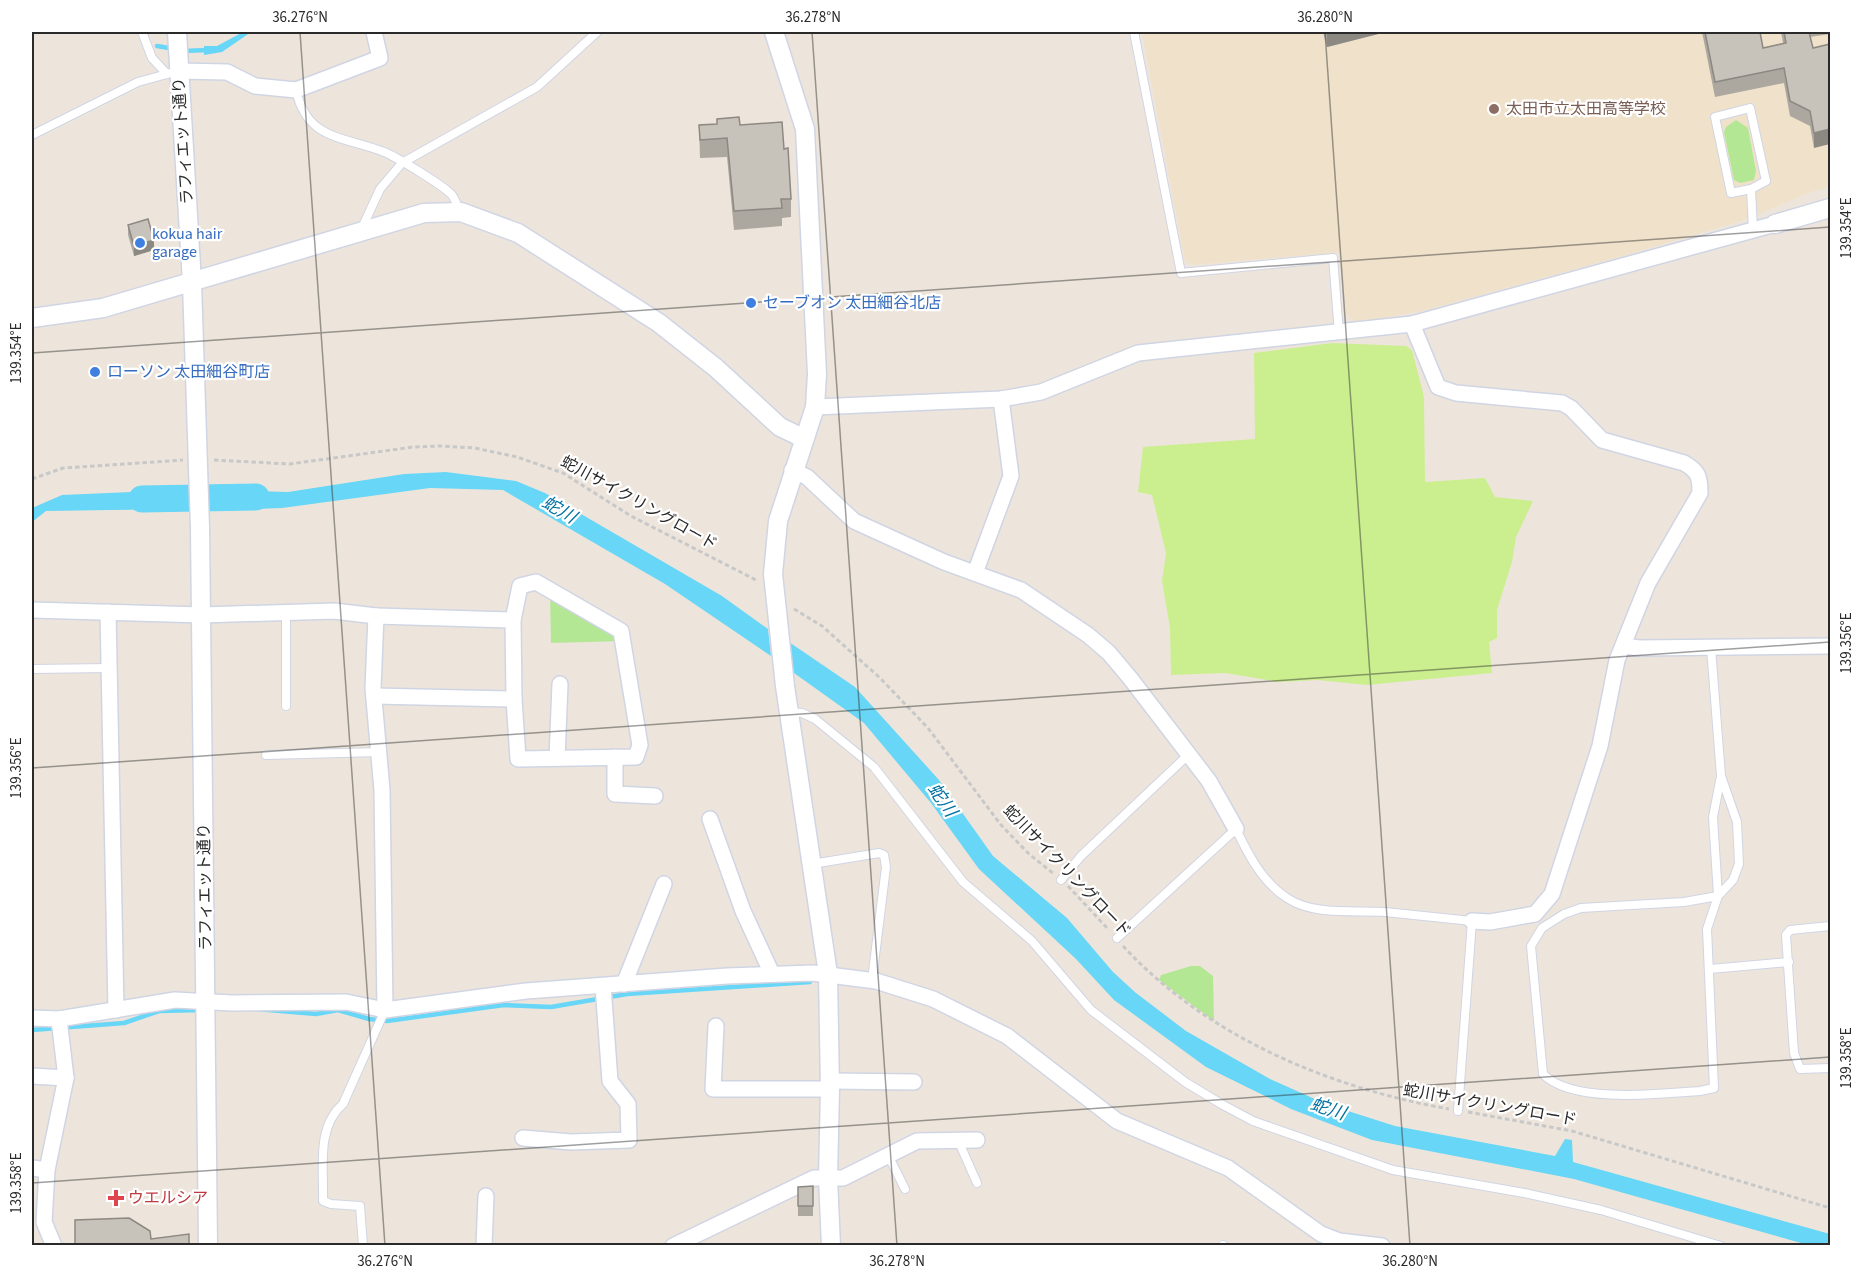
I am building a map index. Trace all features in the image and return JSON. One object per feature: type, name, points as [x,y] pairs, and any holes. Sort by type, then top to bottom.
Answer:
[{"type":"street","name":"ラフィエット通り","points":[[177,32],[173,73],[192,283],[200,528],[208,1245]]},
{"type":"street","points":[[173,73],[227,72],[255,86],[296,90],[380,58],[374,32]]},
{"type":"street","points":[[774,32],[805,129],[817,374],[815,406],[792,470],[778,521],[773,552],[783,609],[785,686],[828,974],[830,1085],[828,1178],[831,1245]]},
{"type":"street","points":[[815,406],[1001,399],[1041,392],[1138,353],[1412,324],[1830,208]]},
{"type":"street","points":[[32,318],[104,308],[424,213],[461,212],[518,234],[659,323],[716,368],[780,427],[803,438]]},
{"type":"street","points":[[1412,324],[1438,387],[1456,393],[1562,403],[1571,408],[1602,441],[1684,463],[1696,469],[1700,478],[1700,493],[1648,583],[1617,660],[1600,746],[1552,894],[1535,914],[1490,922],[1472,921]]},
{"type":"street","points":[[975,573],[1011,476],[1001,399]]},
{"type":"street","points":[[792,470],[807,477],[854,521],[944,562],[1021,590],[1052,609],[1109,653],[1187,756],[1209,781],[1236,829]]},
{"type":"street","points":[[536,582],[621,631],[640,745],[636,757],[518,759],[514,699],[513,620],[520,586],[536,582]]},
{"type":"street","points":[[32,610],[202,615],[334,611],[376,616],[513,620]]},
{"type":"street","points":[[108,612],[116,1010]]},
{"type":"street","points":[[376,616],[374,696],[380,752],[385,1010]]},
{"type":"street","points":[[1624,646],[1639,648],[1830,646]]},
{"type":"street","points":[[556,758],[560,684]]},
{"type":"street","points":[[374,696],[514,699]]},
{"type":"street","points":[[615,757],[615,794],[655,796]]},
{"type":"street","points":[[710,819],[743,911],[772,974]]},
{"type":"street","points":[[624,984],[664,884]]},
{"type":"street","points":[[32,1018],[59,1019],[157,1001],[206,999],[232,1003],[345,1002],[385,1010],[526,991],[772,974],[828,974],[872,980],[933,999],[1007,1036],[1117,1121],[1228,1168],[1321,1234],[1339,1241],[1382,1245]]},
{"type":"street","points":[[523,1138],[571,1142],[629,1140],[628,1104],[610,1081],[603,986]]},
{"type":"street","points":[[54,1245],[44,1222],[39,1169],[66,1078],[59,1019]]},
{"type":"street","points":[[716,1026],[713,1089],[914,1082]]},
{"type":"street","points":[[32,1076],[66,1078]]},
{"type":"street","points":[[673,1245],[814,1178],[843,1178],[916,1142],[977,1140]]},
{"type":"street","points":[[484,1245],[486,1196]]},
{"type":"lane","points":[[142,32],[152,58],[173,73]]},
{"type":"lane","points":[[360,232],[380,189],[402,163],[537,87],[597,32]]},
{"type":"lane","points":[[1134,32],[1181,273],[1333,258],[1340,333]]},
{"type":"lane","points":[[32,135],[138,82],[173,73]]},
{"type":"lane","points":[[296,90],[300,108],[315,127],[340,140],[385,152],[451,195],[461,212]]},
{"type":"lane","points":[[1750,108],[1766,182],[1751,189],[1731,194],[1715,117],[1750,108]]},
{"type":"lane","points":[[1751,189],[1753,230]]},
{"type":"lane","points":[[286,612],[286,706]]},
{"type":"lane","points":[[1710,648],[1720,776],[1713,817],[1718,896],[1707,929],[1714,1088],[1700,1091],[1605,1096],[1550,1081],[1543,1074],[1531,946],[1542,928],[1564,914],[1581,908],[1684,902],[1718,896],[1733,880],[1739,864],[1737,822],[1720,776]]},
{"type":"lane","points":[[32,669],[109,668]]},
{"type":"lane","points":[[789,712],[815,719],[874,766],[963,882],[1032,941],[1091,1010],[1185,1082],[1223,1105],[1253,1121],[1393,1170],[1524,1193],[1601,1210],[1721,1245]]},
{"type":"lane","points":[[266,754],[380,752]]},
{"type":"lane","points":[[1061,880],[1081,856],[1187,756]]},
{"type":"lane","points":[[1117,938],[1236,829],[1252,861],[1269,883],[1298,904],[1311,908],[1472,921],[1458,1111]]},
{"type":"lane","points":[[812,864],[879,853],[884,855],[886,867],[872,980]]},
{"type":"lane","points":[[1830,926],[1790,930],[1786,934],[1794,1053],[1800,1069],[1830,1068]]},
{"type":"lane","points":[[1710,969],[1789,962]]},
{"type":"lane","points":[[363,1245],[360,1206],[331,1204],[323,1201],[325,1131],[332,1113],[343,1104],[385,1010]]},
{"type":"lane","points":[[958,1139],[958,1144],[977,1183]]},
{"type":"lane","points":[[888,1155],[905,1189]]},
{"type":"path","name":"蛇川サイクリングロード","points":[[32,479],[63,468],[197,462],[290,464],[413,447],[475,448],[517,457],[563,473],[631,516],[763,584]]},
{"type":"path","name":"蛇川サイクリングロード","points":[[783,609],[804,613],[822,626],[880,678],[928,728],[1001,825],[1029,854],[1061,880],[1159,980],[1214,1021],[1263,1048],[1329,1079],[1393,1099],[1572,1131],[1830,1208]]},
{"type":"shaded area","name":"太田市立太田高等学校","points":[[1142,32],[1830,32],[1830,187],[1814,191],[1741,221],[1626,255],[1422,311],[1355,323],[1346,313],[1340,252],[1194,265],[1185,261]]},
{"type":"green space","points":[[1736,120],[1748,128],[1756,171],[1754,180],[1740,183],[1734,180],[1724,132],[1726,127]]},
{"type":"green space","points":[[1332,343],[1406,346],[1412,350],[1424,397],[1425,482],[1485,478],[1495,497],[1533,501],[1516,537],[1512,562],[1497,610],[1497,638],[1489,642],[1492,673],[1367,685],[1317,680],[1279,682],[1225,673],[1171,675],[1170,628],[1162,581],[1166,553],[1152,495],[1138,492],[1143,447],[1255,439],[1254,353]]},
{"type":"green space","points":[[550,591],[622,641],[551,643]]},
{"type":"green space","points":[[1191,966],[1200,966],[1213,976],[1214,1021],[1159,980],[1161,975]]},
{"type":"water","points":[[243,32],[251,32],[222,52],[204,55],[204,46],[217,46]]},
{"type":"water","points":[[446,472],[516,481],[545,493],[722,596],[768,629],[771,656],[665,584],[503,490],[430,488],[282,508],[221,510],[221,490],[288,492],[404,474]]},
{"type":"water","points":[[177,490],[178,509],[46,511],[32,522],[32,508],[62,495]]},
{"type":"water","points":[[789,642],[855,687],[939,780],[993,856],[1067,918],[1113,972],[1136,993],[1186,1031],[1270,1079],[1326,1104],[1395,1126],[1555,1156],[1565,1139],[1572,1140],[1573,1162],[1830,1234],[1830,1245],[1808,1245],[1574,1179],[1372,1140],[1291,1109],[1206,1067],[1114,1000],[1076,959],[979,869],[931,803],[864,723],[794,673]]},
{"type":"building","points":[[1705,32],[1760,32],[1763,48],[1786,43],[1784,32],[1809,32],[1813,48],[1830,44],[1830,129],[1814,133],[1810,111],[1790,101],[1784,68],[1715,82]]},
{"type":"building","points":[[739,117],[740,125],[782,122],[784,149],[788,148],[791,199],[781,199],[782,208],[734,211],[727,138],[700,140],[699,125],[717,124],[717,119]]},
{"type":"building","points":[[148,219],[154,240],[134,246],[128,225]]},
{"type":"building","points":[[813,1186],[813,1206],[798,1206],[798,1187]]},
{"type":"building","points":[[129,1218],[150,1231],[151,1239],[189,1234],[189,1245],[75,1245],[75,1220]]},
{"type":"waterway","points":[[157,46],[175,49]]},
{"type":"waterway","points":[[183,51],[208,50]]},
{"type":"waterway","name":"蛇川","points":[[142,499],[256,497]]},
{"type":"waterway","points":[[257,1009],[316,1014],[338,1010],[369,1019],[387,1021],[504,1005],[551,1007],[627,994],[810,982]]},
{"type":"waterway","points":[[32,1030],[124,1023],[159,1011],[201,1010]]},
{"type":"place","name":"太田市立太田高等学校","points":[[1494,109]]},
{"type":"place","name":"kokua hair garage","points":[[140,243]]},
{"type":"place","name":"セーブオン 太田細谷北店","points":[[751,303]]},
{"type":"place","name":"ローソン 太田細谷町店","points":[[95,372]]},
{"type":"place","name":"ウエルシア","points":[[116,1198]]}]
